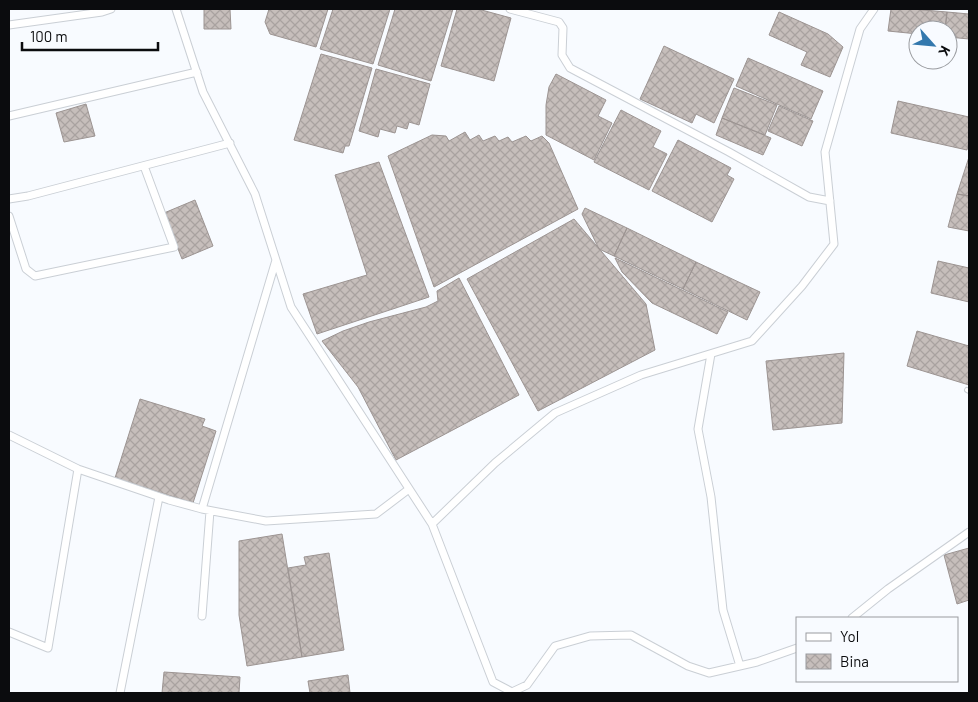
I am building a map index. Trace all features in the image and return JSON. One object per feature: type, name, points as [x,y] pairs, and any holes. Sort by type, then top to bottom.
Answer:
[{"type":"street","points":[[9,25],[102,12],[111,9]]},
{"type":"street","points":[[176,9],[203,92],[255,194],[291,307],[432,524],[492,682],[511,692],[527,685],[555,646],[590,636],[631,635],[688,666],[708,673],[757,662],[796,648]]},
{"type":"street","points":[[510,9],[558,22],[563,28],[564,35],[562,55],[570,68],[809,196],[830,202]]},
{"type":"street","points":[[432,524],[495,463],[555,413],[641,375],[752,341],[802,286],[834,244],[824,152],[860,29],[874,9]]},
{"type":"street","points":[[9,116],[197,72]]},
{"type":"street","points":[[9,199],[230,143]]},
{"type":"street","points":[[9,216],[26,269],[35,276],[174,247],[144,166]]},
{"type":"street","points":[[202,616],[206,510],[276,260]]},
{"type":"street","points":[[711,354],[698,429],[711,497],[723,610],[740,666]]},
{"type":"street","points":[[9,435],[78,469],[159,497],[206,510],[266,521],[376,514],[410,490]]},
{"type":"street","points":[[9,632],[48,648],[78,469]]},
{"type":"street","points":[[120,693],[159,497]]},
{"type":"street","points":[[853,617],[888,589],[969,532]]},
{"type":"building","points":[[204,9],[230,9],[231,29],[204,29]]},
{"type":"building","points":[[269,9],[328,9],[316,47],[270,34],[265,22]]},
{"type":"building","points":[[333,9],[390,9],[373,64],[320,49]]},
{"type":"building","points":[[395,9],[453,9],[431,81],[378,65]]},
{"type":"building","points":[[457,9],[478,9],[511,18],[494,81],[441,66]]},
{"type":"building","points":[[891,9],[947,12],[946,20],[908,20],[908,33],[888,31]]},
{"type":"building","points":[[779,12],[828,34],[843,47],[830,77],[801,65],[807,52],[769,35]]},
{"type":"building","points":[[947,12],[969,14],[969,39],[958,38],[958,20],[946,20]]},
{"type":"building","points":[[664,46],[734,79],[714,123],[696,114],[692,123],[640,99]]},
{"type":"building","points":[[321,54],[372,68],[349,146],[345,146],[343,153],[294,140]]},
{"type":"building","points":[[748,58],[823,91],[811,119],[736,86]]},
{"type":"building","points":[[376,69],[430,84],[419,125],[409,122],[407,129],[397,126],[395,133],[380,129],[378,137],[359,131]]},
{"type":"building","points":[[556,74],[606,100],[598,116],[612,123],[594,160],[546,135],[546,105],[549,87]]},
{"type":"building","points":[[734,88],[777,105],[765,135],[722,118]]},
{"type":"building","points":[[898,101],[969,117],[967,150],[891,133]]},
{"type":"building","points":[[86,104],[95,136],[64,142],[56,113]]},
{"type":"building","points":[[779,106],[813,121],[802,146],[768,131]]},
{"type":"building","points":[[621,110],[661,131],[653,147],[667,154],[649,190],[594,162]]},
{"type":"building","points":[[722,118],[771,138],[763,155],[716,135]]},
{"type":"building","points":[[465,132],[470,140],[479,135],[483,141],[495,136],[499,141],[508,137],[512,142],[526,136],[531,141],[542,136],[549,143],[578,209],[434,287],[388,156],[432,135],[446,136],[449,141]]},
{"type":"building","points":[[678,140],[731,168],[727,175],[734,179],[712,222],[652,191]]},
{"type":"building","points":[[969,157],[969,196],[957,194]]},
{"type":"building","points":[[379,162],[429,297],[317,334],[303,294],[367,275],[335,175]]},
{"type":"building","points":[[957,194],[969,196],[969,231],[948,227]]},
{"type":"building","points":[[195,200],[213,246],[182,259],[164,213]]},
{"type":"building","points":[[585,208],[627,228],[614,256],[599,249],[582,214]]},
{"type":"building","points":[[574,219],[646,304],[655,350],[538,411],[467,279]]},
{"type":"building","points":[[627,228],[696,262],[683,289],[614,256]]},
{"type":"building","points":[[615,258],[728,312],[717,334],[652,303],[622,272]]},
{"type":"building","points":[[938,261],[969,268],[969,302],[931,293]]},
{"type":"building","points":[[696,262],[760,292],[747,320],[683,289]]},
{"type":"building","points":[[459,278],[519,395],[396,460],[358,387],[322,341],[369,322],[426,307],[438,301],[437,291]]},
{"type":"building","points":[[917,331],[969,346],[969,385],[907,366]]},
{"type":"building","points":[[844,353],[842,423],[773,430],[766,361]]},
{"type":"building","points":[[140,399],[205,419],[202,426],[216,431],[193,503],[115,478]]},
{"type":"building","points":[[282,534],[302,657],[247,666],[239,615],[239,541]]},
{"type":"building","points":[[969,548],[969,600],[957,604],[944,555]]},
{"type":"building","points":[[329,553],[344,650],[302,657],[288,568],[306,565],[304,557]]},
{"type":"building","points":[[164,672],[240,677],[239,693],[162,693]]},
{"type":"building","points":[[348,675],[350,693],[310,693],[308,681]]}]
